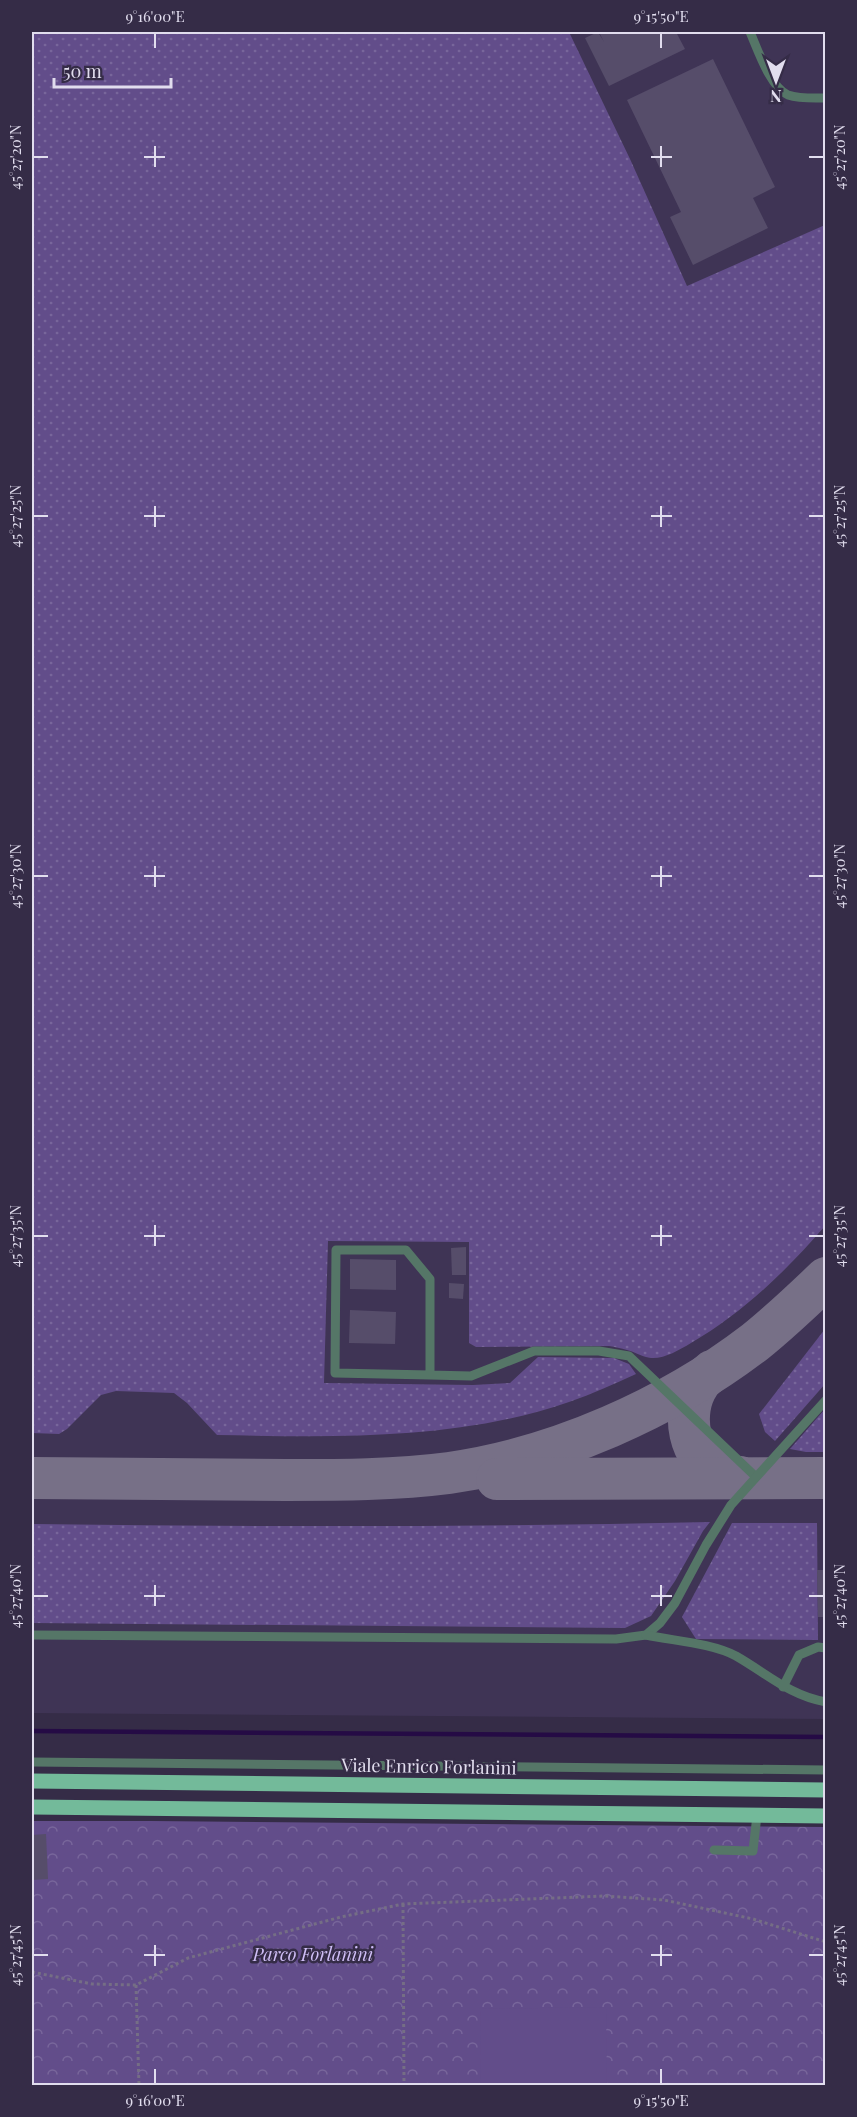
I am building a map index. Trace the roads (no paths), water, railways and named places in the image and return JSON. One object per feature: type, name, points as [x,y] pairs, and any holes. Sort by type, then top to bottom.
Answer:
[{"type":"main road","name":"Viale Enrico Forlanini","points":[[32,1780],[825,1790]]},
{"type":"main road","points":[[32,1807],[825,1816]]},
{"type":"lane","points":[[750,32],[775,85],[786,94],[800,98],[825,98]]},
{"type":"lane","points":[[430,1375],[430,1279],[406,1250],[336,1250],[335,1373],[471,1376],[534,1351],[599,1351],[629,1356],[756,1477]]},
{"type":"lane","points":[[646,1635],[660,1623],[675,1604],[706,1545],[731,1505],[825,1400]]},
{"type":"lane","points":[[32,1635],[616,1640],[646,1635],[699,1645],[734,1655],[783,1687],[801,1696],[825,1702]]},
{"type":"lane","points":[[783,1687],[799,1655],[818,1647],[825,1648]]},
{"type":"lane","points":[[32,1762],[825,1770]]},
{"type":"lane","points":[[714,1850],[753,1851],[757,1815]]},
{"type":"waterway","points":[[32,1731],[826,1737]]},
{"type":"park label","name":"Parco Forlanini","points":[[313,1954]]}]
